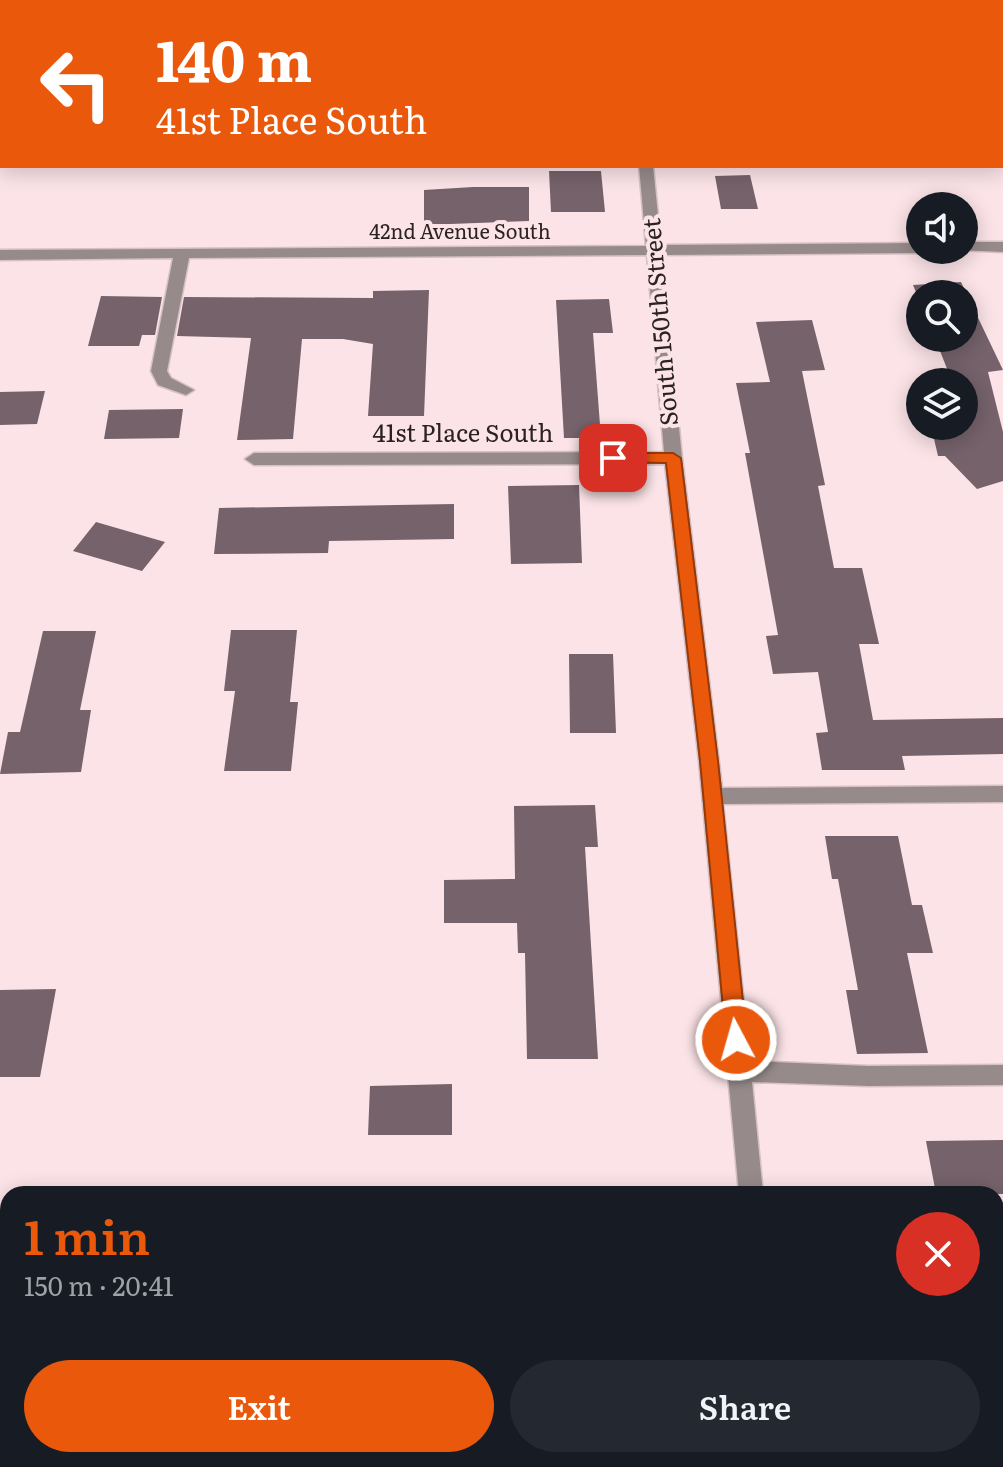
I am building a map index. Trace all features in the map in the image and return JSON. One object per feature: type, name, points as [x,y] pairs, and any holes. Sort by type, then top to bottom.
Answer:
[{"type":"street","name":"South 150th Street","points":[[646,168],[673,458],[713,796],[750,1186]]},
{"type":"street","points":[[978,247],[1003,247]]},
{"type":"street","name":"42nd Avenue South","points":[[0,255],[906,248]]},
{"type":"street","points":[[182,254],[159,371],[164,381],[186,390]]},
{"type":"street","name":"41st Place South","points":[[254,459],[673,458]]},
{"type":"street","points":[[713,796],[1003,794]]},
{"type":"street","points":[[739,1071],[868,1076],[1003,1075]]},
{"type":"building","points":[[549,171],[601,171],[605,212],[551,212]]},
{"type":"building","points":[[750,175],[758,209],[721,209],[715,176]]},
{"type":"building","points":[[529,187],[529,221],[424,225],[424,190]]},
{"type":"building","points":[[429,290],[424,416],[368,416],[373,344],[343,339],[302,339],[293,439],[237,440],[251,338],[177,336],[184,297],[373,298],[373,291]]},
{"type":"building","points":[[101,296],[162,297],[155,335],[142,335],[139,346],[88,346]]},
{"type":"building","points":[[609,299],[613,333],[593,333],[601,438],[564,438],[556,300]]},
{"type":"building","points":[[978,318],[1003,370],[988,372],[1003,432],[1003,481],[977,489],[945,456],[938,456],[934,440],[978,440],[978,368],[947,368],[940,352],[978,352]]},
{"type":"building","points":[[812,320],[825,370],[802,371],[825,485],[818,486],[834,568],[862,568],[879,644],[859,644],[873,720],[1003,718],[1003,754],[902,756],[905,770],[822,770],[816,733],[828,732],[818,672],[773,674],[766,636],[778,635],[745,453],[750,453],[736,383],[770,382],[756,322]]},
{"type":"building","points":[[45,391],[37,424],[0,425],[0,392]]},
{"type":"building","points":[[183,409],[179,438],[104,439],[109,410]]},
{"type":"building","points":[[579,485],[582,563],[511,564],[508,486]]},
{"type":"building","points":[[454,504],[454,539],[329,541],[328,553],[214,554],[219,508]]},
{"type":"building","points":[[96,522],[165,542],[142,571],[73,551]]},
{"type":"building","points":[[231,630],[297,630],[290,702],[298,702],[291,771],[224,771],[235,691],[224,691]]},
{"type":"building","points":[[43,631],[96,631],[80,710],[91,710],[81,772],[0,774],[8,732],[20,732]]},
{"type":"building","points":[[569,654],[613,654],[616,733],[570,733]]},
{"type":"building","points":[[595,805],[598,847],[585,847],[598,1059],[527,1059],[525,953],[518,953],[517,923],[444,923],[444,880],[515,879],[514,806]]},
{"type":"building","points":[[825,836],[898,836],[912,905],[922,905],[933,953],[907,953],[928,1053],[857,1054],[846,990],[858,990],[838,879],[832,879]]},
{"type":"building","points":[[56,989],[40,1077],[0,1077],[0,990]]},
{"type":"building","points":[[452,1084],[452,1135],[368,1135],[370,1086]]},
{"type":"building","points":[[1003,1140],[1003,1186],[934,1186],[926,1141]]},
{"type":"route","points":[[613,458],[673,458],[709,761],[736,1040]]}]
